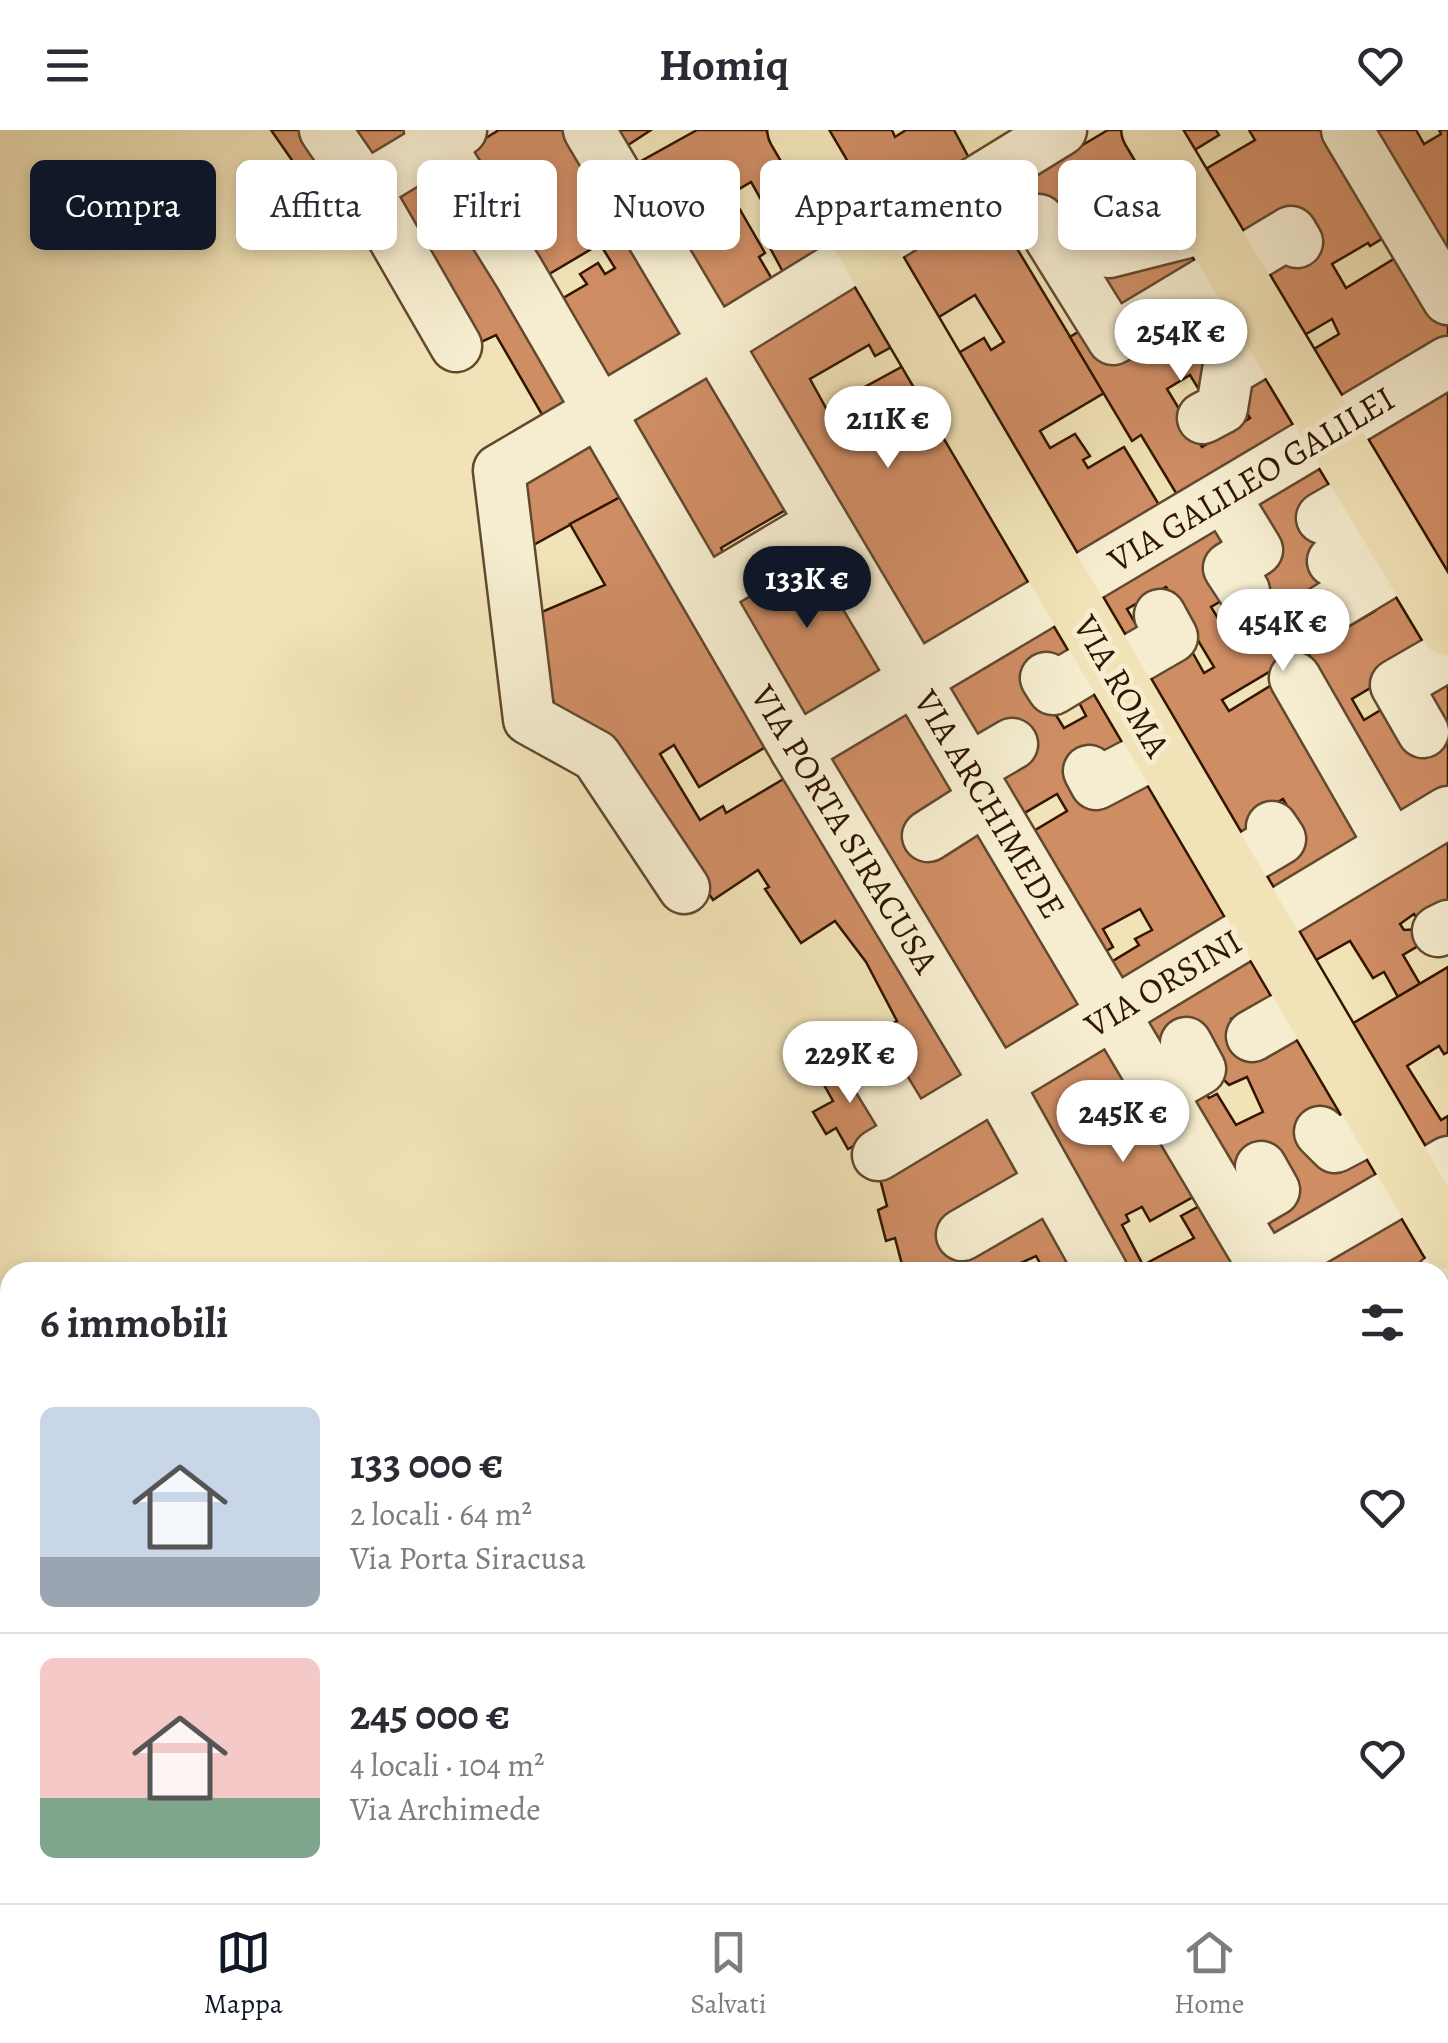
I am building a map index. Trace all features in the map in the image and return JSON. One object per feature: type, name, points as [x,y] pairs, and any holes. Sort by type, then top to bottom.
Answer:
[{"type":"main road","name":"VIA ROMA","points":[[796,130],[814,160]]},
{"type":"main road","points":[[1150,130],[1332,432],[1364,532],[1448,628]]},
{"type":"main road","name":"VIA ROMA","points":[[866,250],[1378,1124],[1430,1172],[1448,1241]]},
{"type":"street","points":[[325,130],[341,160]]},
{"type":"street","name":"VIA ARCHIMEDE","points":[[589,130],[1259,1262]]},
{"type":"street","points":[[1011,160],[1061,130]]},
{"type":"street","points":[[1347,130],[1442,277]]},
{"type":"street","points":[[397,166],[444,134]]},
{"type":"street","name":"VIA PORTA SIRACUSA","points":[[444,134],[796,750],[997,1084],[1052,1183],[1090,1262]]},
{"type":"street","points":[[1040,220],[1113,339],[1220,246]]},
{"type":"street","points":[[1109,252],[1220,246],[1291,232],[1297,242]]},
{"type":"street","points":[[395,250],[456,346]]},
{"type":"street","points":[[684,888],[596,756],[528,719],[500,470],[862,250]]},
{"type":"street","points":[[1204,418],[1222,408],[1228,371],[1277,342]]},
{"type":"street","name":"VIA GALILEO GALILEI","points":[[796,750],[1448,362]]},
{"type":"street","points":[[1224,496],[1257,550],[1229,568],[1244,591]]},
{"type":"street","points":[[706,592],[822,523]]},
{"type":"street","points":[[1326,610],[1364,532]]},
{"type":"street","points":[[1046,678],[1053,689],[1172,637],[1160,616]]},
{"type":"street","points":[[1424,732],[1396,686],[1448,655]]},
{"type":"street","points":[[1295,678],[1392,845]]},
{"type":"street","points":[[928,836],[1012,744]]},
{"type":"street","points":[[1089,771],[1096,784],[1159,751]]},
{"type":"street","name":"VIA ORSINI","points":[[873,1070],[895,1144],[1448,812]]},
{"type":"street","points":[[1229,869],[1280,839],[1272,827]]},
{"type":"street","points":[[1252,1036],[1308,1004]]},
{"type":"street","points":[[1160,1092],[1200,1068],[1186,1043]]},
{"type":"street","points":[[1320,1132],[1335,1147],[1378,1124]]},
{"type":"street","points":[[1233,1214],[1274,1190],[1261,1167]]},
{"type":"street","points":[[1279,1262],[1430,1172]]},
{"type":"street","points":[[962,1235],[1052,1183]]},
{"type":"building","points":[[271,130],[314,130],[335,160],[292,160]]},
{"type":"building","points":[[334,130],[409,131],[363,160],[354,160]]},
{"type":"building","points":[[499,130],[573,130],[591,160],[577,160],[577,250],[590,250],[539,280],[521,250],[557,250],[557,160],[468,160],[463,152]]},
{"type":"building","points":[[611,130],[651,130],[622,149]]},
{"type":"building","points":[[697,130],[766,130],[784,160],[760,160],[760,198],[751,182],[740,189],[740,160],[643,160]]},
{"type":"building","points":[[819,130],[892,130],[895,137],[906,130],[954,130],[969,158],[966,160],[836,160]]},
{"type":"building","points":[[1108,130],[1127,130],[1145,160],[1058,160],[1058,227],[1042,204],[1038,206],[1038,171]]},
{"type":"building","points":[[1181,130],[1216,130],[1219,135],[1193,151]]},
{"type":"building","points":[[1249,130],[1332,130],[1393,232],[1332,264],[1346,288],[1405,252],[1448,324],[1448,336],[1339,404],[1309,352],[1339,334],[1332,319],[1301,337],[1204,170],[1255,140]]},
{"type":"building","points":[[1374,130],[1416,130],[1424,144],[1441,134],[1439,130],[1448,130],[1448,248],[1443,250]]},
{"type":"building","points":[[417,181],[417,240],[397,206],[397,194]]},
{"type":"building","points":[[740,210],[765,253],[759,257],[772,279],[717,314],[681,250],[740,250]]},
{"type":"building","points":[[1196,248],[1210,272],[1125,323],[1074,250],[1089,250],[1104,275],[1164,250]]},
{"type":"building","points":[[423,250],[483,250],[574,400],[544,418],[496,335],[477,344]]},
{"type":"building","points":[[604,250],[645,250],[692,328],[600,382],[553,304],[587,284],[580,274],[598,263],[605,274],[615,268]]},
{"type":"building","points":[[771,250],[817,250],[783,272]]},
{"type":"building","points":[[905,250],[1018,250],[1104,393],[1040,431],[1050,448],[1075,434],[1090,456],[1083,460],[1088,468],[1124,447],[1161,508],[1072,560],[950,358],[984,338],[991,350],[1004,342],[975,295],[934,320],[895,256]]},
{"type":"building","points":[[856,276],[895,345],[875,356],[869,345],[810,379],[826,408],[907,364],[1035,588],[920,656],[735,348]]},
{"type":"building","points":[[1218,289],[1249,341],[1201,393],[1190,375],[1167,389],[1202,447],[1250,418],[1236,395],[1267,366],[1302,424],[1179,498],[1141,435],[1132,441],[1070,337],[1094,322]]},
{"type":"building","points":[[712,366],[794,505],[721,548],[732,568],[716,578],[621,420]]},
{"type":"building","points":[[1448,378],[1448,583],[1358,431]]},
{"type":"building","points":[[590,434],[626,494],[528,548],[519,477]]},
{"type":"building","points":[[1320,456],[1352,510],[1324,574],[1315,608],[1332,636],[1375,611],[1365,594],[1391,578],[1434,650],[1352,699],[1364,720],[1389,705],[1419,755],[1448,738],[1448,786],[1388,822],[1325,681],[1306,650],[1222,700],[1229,711],[1278,681],[1371,837],[1270,896],[1253,867],[1297,823],[1283,799],[1251,818],[1243,849],[1141,677],[1190,648],[1204,673],[1214,667],[1166,587],[1127,609],[1142,635],[1121,648],[1088,593],[1225,511],[1228,597],[1211,607],[1221,623],[1269,595],[1253,569],[1238,504]]},
{"type":"building","points":[[626,494],[774,742],[699,787],[674,745],[660,754],[700,820],[723,806],[726,813],[792,774],[970,1080],[910,1113],[869,1036],[897,1021],[866,962],[835,921],[801,943],[765,889],[769,887],[758,870],[713,900],[611,744],[554,703],[543,664],[537,614],[605,585],[570,524]]},
{"type":"building","points":[[815,539],[890,673],[801,724],[723,590]]},
{"type":"building","points":[[1050,614],[1082,665],[1029,672],[1064,728],[1086,716],[1071,687],[1088,678],[1229,924],[1116,990],[1103,967],[1139,945],[1135,939],[1152,930],[1140,909],[1103,929],[1113,947],[1096,957],[1027,835],[1067,811],[1057,794],[1016,818],[940,688]]},
{"type":"building","points":[[1448,678],[1448,738],[1416,685]]},
{"type":"building","points":[[911,700],[1090,1009],[997,1061],[819,755]]},
{"type":"building","points":[[1448,830],[1448,905],[1418,920],[1414,914],[1400,924],[1404,930],[1421,929],[1423,943],[1403,955],[1420,984],[1398,997],[1384,972],[1373,978],[1350,941],[1307,965],[1284,926]]},
{"type":"building","points":[[1254,951],[1289,1008],[1251,1008],[1231,1019],[1254,1060],[1293,1020],[1383,1177],[1266,1244],[1179,1092],[1198,1082],[1209,1098],[1217,1094],[1236,1125],[1263,1112],[1247,1077],[1229,1085],[1220,1076],[1169,1076],[1137,1024]]},
{"type":"building","points":[[1448,967],[1448,1052],[1444,1054],[1439,1046],[1407,1066],[1441,1120],[1448,1116],[1448,1145],[1422,1159],[1345,1028]]},
{"type":"building","points":[[1106,1035],[1139,1085],[1108,1104],[1094,1084],[1061,1105],[1083,1142],[1151,1103],[1202,1192],[1150,1221],[1142,1207],[1126,1215],[1129,1221],[1122,1225],[1141,1262],[1114,1262],[1015,1094]]},
{"type":"building","points":[[850,1058],[889,1127],[848,1149],[836,1128],[826,1134],[813,1112],[833,1101],[819,1076]]},
{"type":"building","points":[[986,1106],[1077,1262],[1039,1262],[1036,1256],[1023,1262],[901,1262],[895,1238],[886,1241],[878,1210],[887,1206],[878,1171]]},
{"type":"building","points":[[1207,1202],[1241,1261],[1149,1262],[1194,1238],[1181,1216]]},
{"type":"building","points":[[1404,1212],[1434,1262],[1319,1262]]}]
